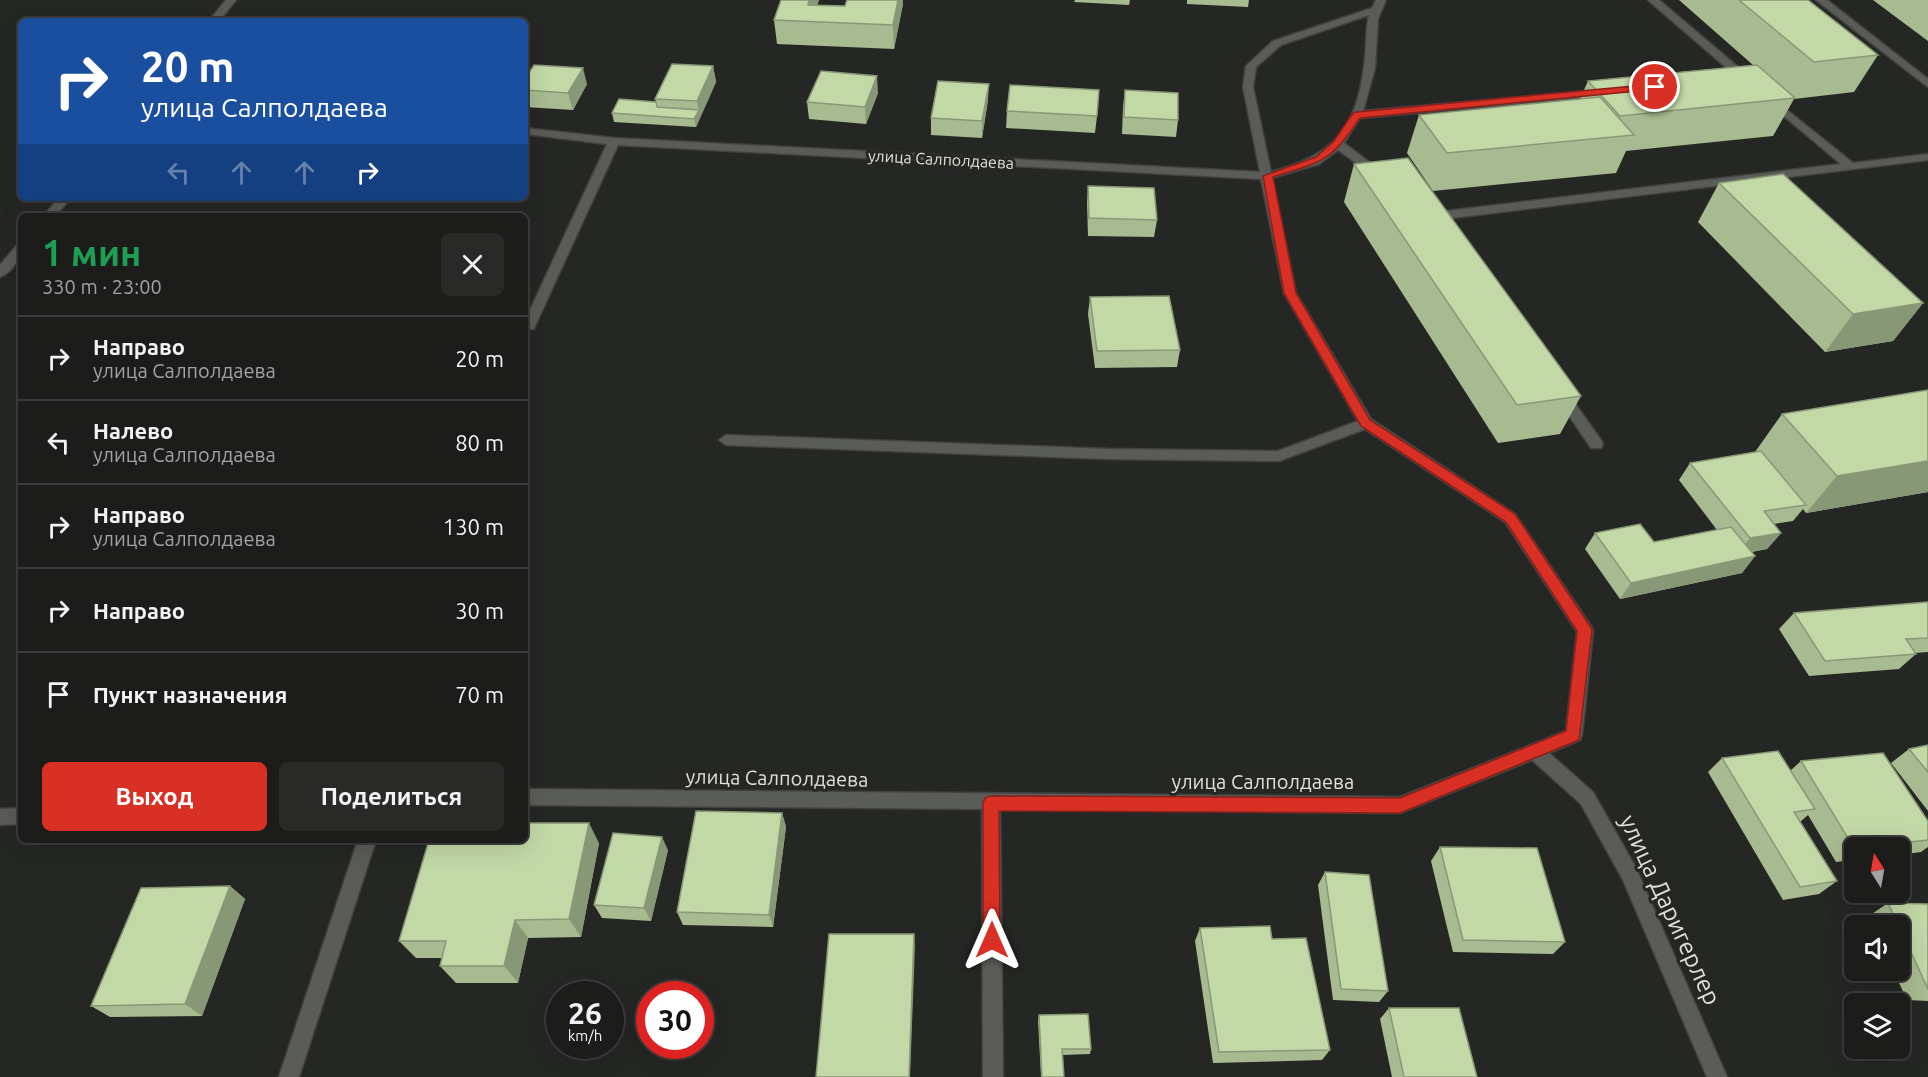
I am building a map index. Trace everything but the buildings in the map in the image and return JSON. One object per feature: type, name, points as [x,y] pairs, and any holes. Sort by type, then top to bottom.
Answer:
[{"type":"street","points":[[216,18],[231,0]]},
{"type":"street","points":[[1268,176],[1248,87],[1251,66],[1277,43],[1374,10],[1381,0]]},
{"type":"street","points":[[1653,0],[1742,80]]},
{"type":"street","points":[[1821,0],[1928,84]]},
{"type":"street","name":"улица Салполдаева","points":[[528,131],[614,141],[1268,176],[1320,159],[1338,144],[1357,115],[1370,71],[1374,10]]},
{"type":"street","points":[[1357,115],[1615,91]]},
{"type":"street","points":[[1761,92],[1852,167]]},
{"type":"street","points":[[529,326],[614,141]]},
{"type":"street","points":[[1338,144],[1391,183]]},
{"type":"street","points":[[1418,203],[1439,221],[1928,157]]},
{"type":"street","name":"улица Салполдаева","points":[[528,797],[1400,805],[1574,735],[1584,630],[1510,518],[1366,423],[1290,293],[1268,176]]},
{"type":"street","points":[[52,213],[62,201]]},
{"type":"street","points":[[0,273],[18,252]]},
{"type":"street","points":[[1556,387],[1596,444]]},
{"type":"street","points":[[726,440],[1109,454],[1279,456],[1366,423]]},
{"type":"street","name":"улица Даригерлер","points":[[1535,751],[1587,798],[1630,874],[1717,1077]]},
{"type":"street","points":[[991,803],[993,1077]]},
{"type":"street","points":[[0,817],[18,816]]},
{"type":"street","points":[[289,1077],[367,843]]},
{"type":"route","points":[[992,940],[991,803],[1400,805],[1574,735],[1584,630],[1510,518],[1366,423],[1290,293],[1268,176],[1320,159],[1338,144],[1357,115],[1522,102],[1655,87]]}]
